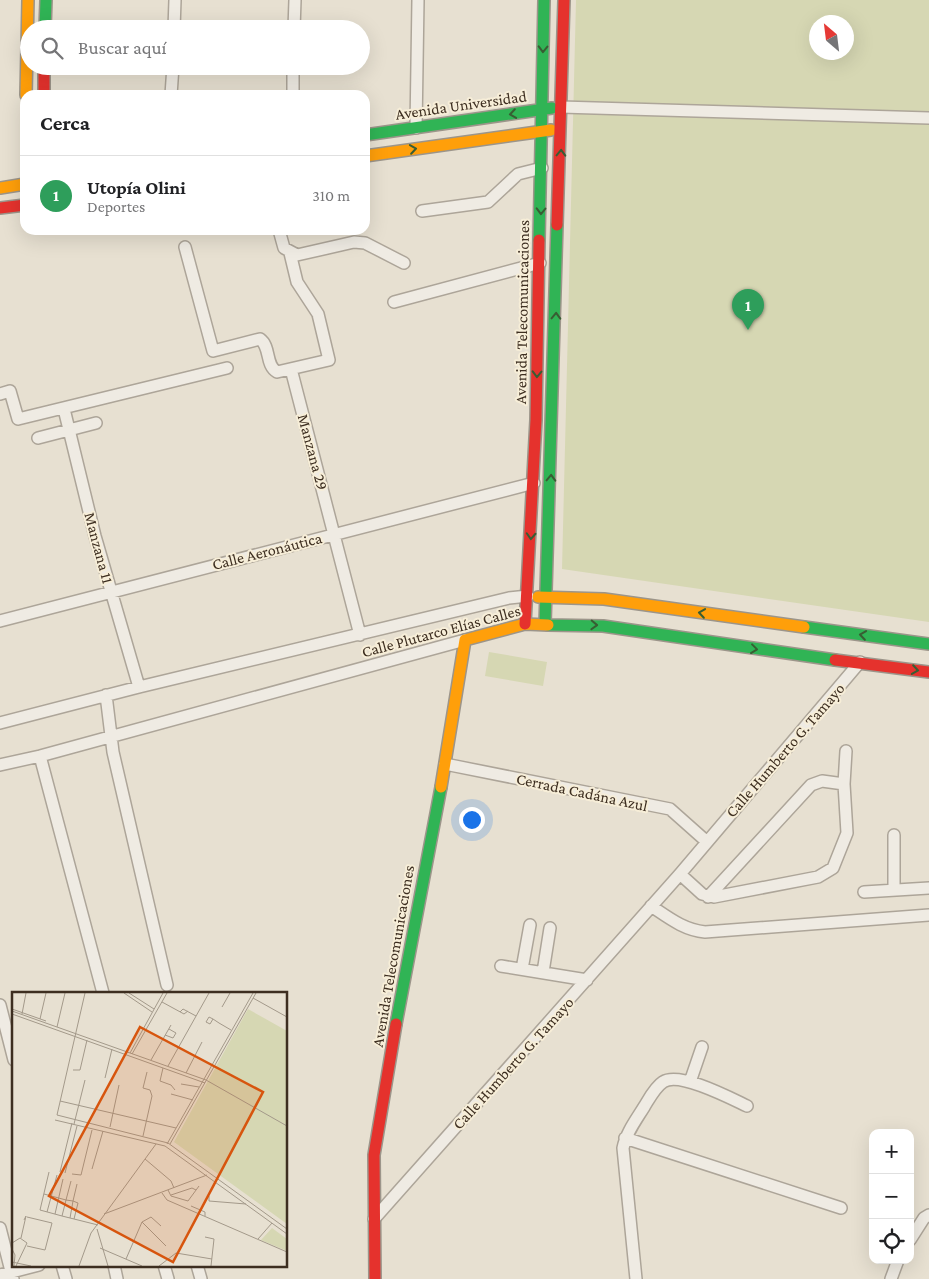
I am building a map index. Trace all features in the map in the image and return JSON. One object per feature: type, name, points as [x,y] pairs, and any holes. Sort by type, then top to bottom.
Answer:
[{"type":"street","points":[[28,0],[28,20]]},
{"type":"street","points":[[45,20],[46,0]]},
{"type":"street","points":[[174,20],[175,0]]},
{"type":"street","points":[[294,20],[295,0]]},
{"type":"street","points":[[416,128],[418,0]]},
{"type":"street","name":"Avenida Telecomunicaciones","points":[[525,624],[534,483],[544,0]]},
{"type":"street","name":"Avenida Telecomunicaciones","points":[[545,624],[564,0]]},
{"type":"street","points":[[26,75],[26,90]]},
{"type":"street","points":[[44,75],[44,90]]},
{"type":"street","points":[[172,75],[172,90]]},
{"type":"street","points":[[292,90],[293,75]]},
{"type":"street","points":[[561,106],[929,118]]},
{"type":"street","name":"Avenida Universidad","points":[[370,134],[561,106]]},
{"type":"street","points":[[370,155],[561,129]]},
{"type":"street","points":[[422,211],[488,202],[516,175],[542,168]]},
{"type":"street","points":[[0,188],[20,185]]},
{"type":"street","points":[[0,208],[20,206]]},
{"type":"street","points":[[280,235],[284,248],[290,253],[305,254],[354,242],[366,243],[404,263]]},
{"type":"street","points":[[185,248],[213,351],[260,339],[265,344],[273,370],[280,372],[329,360],[318,314],[297,282],[290,253]]},
{"type":"street","points":[[394,302],[540,263]]},
{"type":"street","points":[[0,394],[10,391],[18,419],[227,368]]},
{"type":"street","name":"Manzana 29","points":[[291,369],[360,635]]},
{"type":"street","name":"Manzana 11","points":[[64,409],[95,536],[139,687]]},
{"type":"street","points":[[38,438],[96,423]]},
{"type":"street","name":"Calle Aeronáutica","points":[[0,621],[534,483]]},
{"type":"street","name":"Calle Plutarco Elías Calles","points":[[0,723],[106,695],[509,598],[528,596],[604,599],[929,644]]},
{"type":"street","name":"Calle Plutarco Elías Calles","points":[[0,765],[40,756],[525,624],[603,626],[730,646],[929,672]]},
{"type":"street","name":"Avenida Telecomunicaciones","points":[[375,1279],[374,1155],[382,1097],[445,764],[465,640]]},
{"type":"street","name":"Calle Humberto G. Tamayo","points":[[374,1219],[588,980],[860,662]]},
{"type":"street","points":[[106,695],[113,752],[167,986]]},
{"type":"street","points":[[680,874],[708,897],[818,877],[829,872],[835,864],[847,833],[844,784],[846,751]]},
{"type":"street","points":[[40,756],[103,992]]},
{"type":"street","name":"Cerrada Cadána Azul","points":[[445,764],[670,809],[706,841]]},
{"type":"street","points":[[708,897],[811,786],[822,781],[844,784]]},
{"type":"street","points":[[894,835],[894,890]]},
{"type":"street","points":[[864,892],[929,888]]},
{"type":"street","points":[[651,906],[681,926],[693,931],[705,932],[929,915]]},
{"type":"street","points":[[522,969],[530,925]]},
{"type":"street","points":[[542,972],[550,928]]},
{"type":"street","points":[[501,966],[588,980]]},
{"type":"street","points":[[0,1005],[12,1052]]},
{"type":"street","points":[[690,1082],[702,1047]]},
{"type":"street","points":[[636,1279],[624,1160],[625,1138],[654,1092],[663,1082],[674,1079],[690,1082],[747,1106]]},
{"type":"street","points":[[625,1138],[841,1208]]},
{"type":"street","points":[[914,1234],[924,1218],[929,1215]]},
{"type":"street","points":[[0,1228],[8,1276],[36,1266]]},
{"type":"street","points":[[891,1279],[897,1264]]},
{"type":"street","points":[[62,1266],[66,1279]]},
{"type":"street","points":[[114,1266],[118,1279]]},
{"type":"street","points":[[164,1266],[168,1279]]},
{"type":"street","points":[[197,1266],[201,1279]]},
{"type":"green space","points":[[576,0],[929,0],[929,622],[562,569]]},
{"type":"green space","points":[[489,652],[547,662],[543,686],[485,676]]},
{"type":"traffic: fast","points":[[45,20],[46,0]]},
{"type":"traffic: fast","points":[[539,240],[544,0]]},
{"type":"traffic: fast","points":[[370,134],[552,108]]},
{"type":"traffic: fast","points":[[545,624],[557,225]]},
{"type":"traffic: fast","points":[[548,625],[603,626],[835,660]]},
{"type":"traffic: fast","points":[[804,627],[929,644]]},
{"type":"traffic: fast","points":[[396,1024],[441,787]]},
{"type":"traffic: slow","points":[[28,0],[28,20]]},
{"type":"traffic: slow","points":[[26,75],[26,90]]},
{"type":"traffic: slow","points":[[370,155],[551,130]]},
{"type":"traffic: slow","points":[[0,188],[20,185]]},
{"type":"traffic: slow","points":[[538,597],[604,599],[804,627]]},
{"type":"traffic: slow","points":[[441,787],[465,640],[525,624],[548,625]]},
{"type":"traffic: jam","points":[[557,225],[564,0]]},
{"type":"traffic: jam","points":[[44,75],[44,90]]},
{"type":"traffic: jam","points":[[0,208],[20,206]]},
{"type":"traffic: jam","points":[[525,624],[536,420],[539,240]]},
{"type":"traffic: jam","points":[[835,660],[929,672]]},
{"type":"traffic: jam","points":[[375,1279],[374,1155],[396,1024]]},
{"type":"place","name":"Utopía Olini","points":[[748,330]]}]
